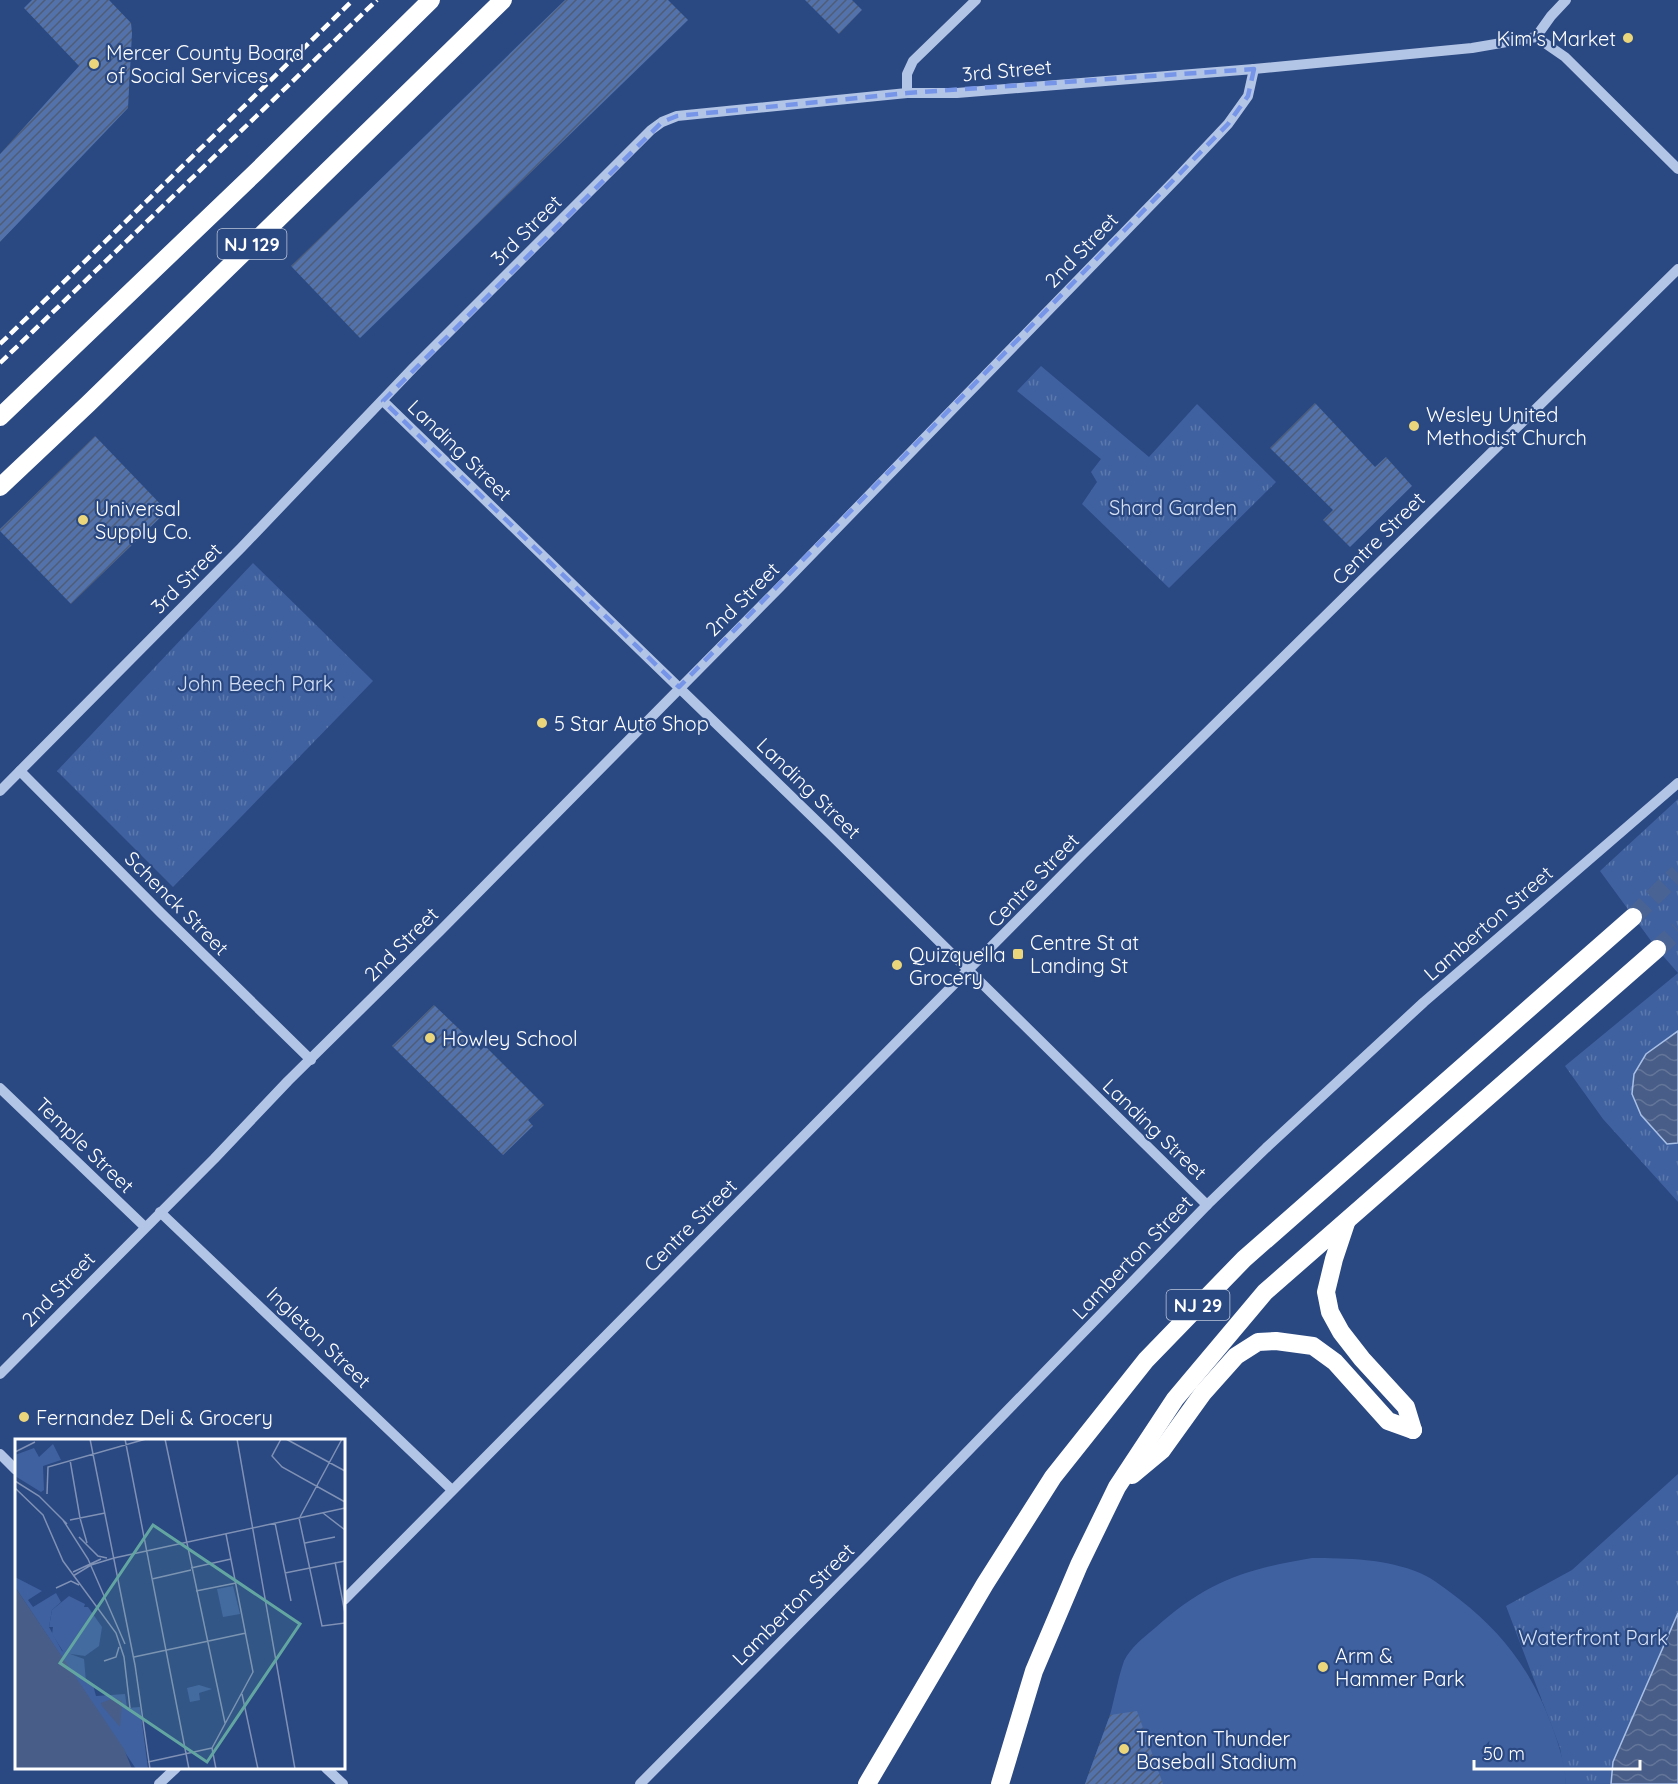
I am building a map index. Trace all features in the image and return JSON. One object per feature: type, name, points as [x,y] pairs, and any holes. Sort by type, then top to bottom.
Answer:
[{"type":"highway","name":"NJ 129","points":[[0,417],[256,172],[431,0]]},
{"type":"highway","name":"NJ 129","points":[[0,487],[503,0]]},
{"type":"highway","name":"NJ 29","points":[[867,1784],[985,1584],[1053,1478],[1146,1360],[1244,1259],[1633,917]]},
{"type":"highway","name":"NJ 29","points":[[1000,1784],[1034,1671],[1079,1565],[1117,1487],[1175,1399],[1265,1292],[1656,949]]},
{"type":"highway","points":[[1117,1487],[1161,1450],[1203,1393],[1236,1356],[1258,1342],[1276,1341],[1313,1346],[1335,1362],[1388,1421],[1413,1430],[1406,1407],[1362,1359],[1341,1332],[1330,1312],[1326,1292],[1346,1222]]},
{"type":"street","points":[[907,93],[907,74],[913,61],[976,0]]},
{"type":"street","points":[[1536,37],[1566,0]]},
{"type":"street","points":[[1254,69],[1472,48],[1536,37],[1565,57],[1678,169]]},
{"type":"street","name":"3rd Street","points":[[0,791],[234,556],[383,400],[651,130],[662,122],[677,116],[907,93],[957,93],[1254,69]]},
{"type":"street","name":"2nd Street","points":[[0,1374],[779,588],[1228,124],[1248,96],[1252,87],[1254,69]]},
{"type":"street","name":"Centre Street","points":[[345,1599],[1083,854],[1678,269]]},
{"type":"street","name":"Landing Street","points":[[383,400],[1207,1205]]},
{"type":"street","name":"Schenck Street","points":[[20,771],[161,914],[311,1060]]},
{"type":"street","name":"Lamberton Street","points":[[640,1784],[857,1565],[1207,1205],[1266,1148],[1424,1002],[1678,783]]},
{"type":"street","name":"Temple Street","points":[[0,1088],[145,1227]]},
{"type":"street","name":"Ingleton Street","points":[[160,1212],[452,1490]]},
{"type":"street","points":[[0,1454],[15,1469]]},
{"type":"street","points":[[159,1784],[174,1769]]},
{"type":"street","points":[[328,1769],[343,1784]]},
{"type":"highlighted area","points":[[1254,69],[1248,96],[1228,124],[679,687],[383,401],[662,122],[677,116],[907,93]]},
{"type":"green space","name":"Shard Garden","points":[[1041,366],[1149,457],[1197,404],[1276,482],[1169,588],[1082,504],[1097,482],[1091,472],[1101,459],[1017,391]]},
{"type":"green space","name":"John Beech Park","points":[[253,563],[373,681],[173,887],[57,771]]},
{"type":"green space","points":[[1678,799],[1678,973],[1657,949],[1600,871]]},
{"type":"green space","points":[[1678,973],[1678,1202],[1603,1119],[1565,1066]]},
{"type":"green space","name":"Waterfront Park","points":[[1678,1474],[1678,1613],[1613,1762],[1611,1784],[1566,1784],[1560,1748],[1506,1606],[1572,1570]]},
{"type":"green space","name":"Arm & Hammer Park","points":[[1312,1558],[1367,1560],[1407,1568],[1435,1581],[1475,1612],[1515,1655],[1535,1688],[1557,1740],[1566,1784],[1085,1784],[1110,1715],[1124,1661],[1138,1643],[1174,1612],[1209,1589],[1246,1573]]},
{"type":"water","points":[[1678,1031],[1678,1143],[1667,1144],[1641,1115],[1632,1094],[1634,1074],[1646,1054]]},
{"type":"water","points":[[1678,1613],[1678,1784],[1611,1784],[1613,1762]]},
{"type":"building","points":[[32,0],[109,0],[131,23],[128,108],[0,242],[0,154],[79,66],[24,8]]},
{"type":"building","points":[[565,0],[668,0],[688,20],[360,338],[291,266]]},
{"type":"building","points":[[805,0],[852,0],[862,10],[839,34]]},
{"type":"building","points":[[1315,403],[1375,467],[1386,457],[1412,486],[1350,547],[1323,520],[1333,510],[1270,448]]},
{"type":"building","name":"Universal Supply Co.","points":[[95,436],[167,511],[71,604],[0,529]]},
{"type":"building","points":[[434,1005],[481,1050],[485,1046],[544,1105],[528,1120],[533,1126],[503,1155],[392,1046]]},
{"type":"building","name":"Trenton Thunder Baseball Stadium","points":[[1137,1711],[1163,1784],[1085,1784],[1110,1715]]},
{"type":"tunnel","points":[[1633,917],[1678,873]]},
{"type":"tunnel","points":[[1657,949],[1678,930]]},
{"type":"railway","points":[[0,344],[353,0]]},
{"type":"railway","points":[[0,363],[377,0]]},
{"type":"place","name":"Kim's Market","points":[[1628,38]]},
{"type":"place","name":"Mercer County Board of Social Services","points":[[94,64]]},
{"type":"place","name":"Wesley United Methodist Church","points":[[1414,426]]},
{"type":"place","name":"Universal Supply Co.","points":[[83,520]]},
{"type":"place","name":"5 Star Auto Shop","points":[[542,723]]},
{"type":"place","name":"Centre St at Landing St","points":[[1018,954]]},
{"type":"place","name":"Quizquella Grocery","points":[[897,965]]},
{"type":"place","name":"Howley School","points":[[430,1038]]},
{"type":"place","name":"Fernandez Deli & Grocery","points":[[24,1417]]},
{"type":"place","name":"Arm & Hammer Park","points":[[1323,1667]]},
{"type":"place","name":"Trenton Thunder Baseball Stadium","points":[[1124,1749]]}]
